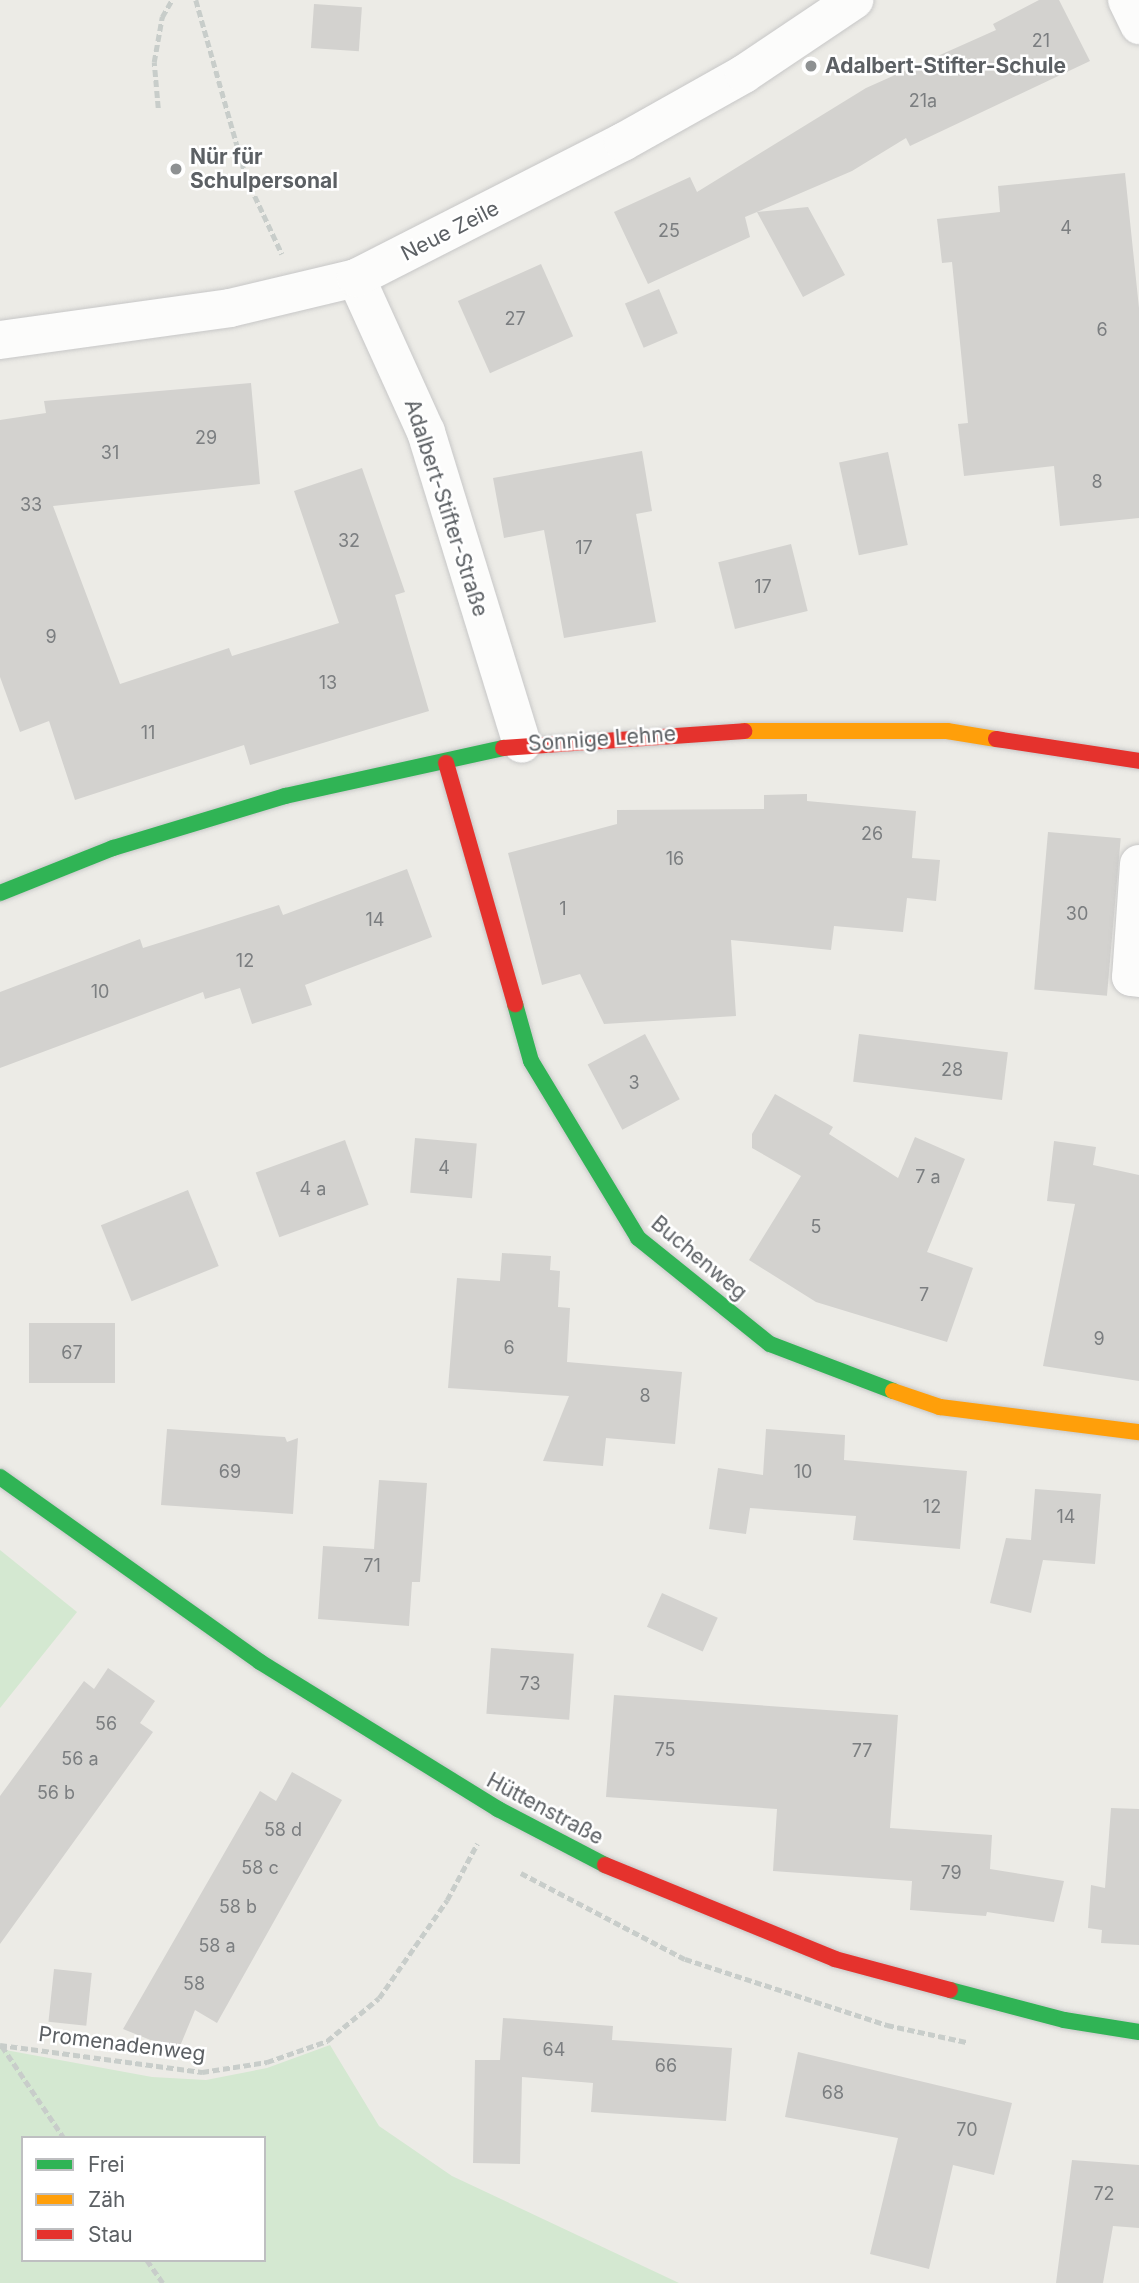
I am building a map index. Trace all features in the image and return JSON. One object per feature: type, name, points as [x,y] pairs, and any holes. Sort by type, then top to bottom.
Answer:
[{"type":"street","name":"Neue Zeile","points":[[0,340],[300,293],[356,278],[672,115],[744,74],[854,0]]},
{"type":"street","points":[[1127,0],[1139,25]]},
{"type":"street","name":"Adalbert-Stifter-Straße","points":[[356,278],[426,432],[522,744]]},
{"type":"street","name":"Sonnige Lehne","points":[[0,893],[113,848],[285,796],[446,763],[522,744],[750,731],[947,731],[1139,761]]},
{"type":"street","name":"Buchenweg","points":[[446,763],[531,1061],[638,1238],[770,1344],[820,1364],[940,1407],[1139,1432]]},
{"type":"street","points":[[1139,864],[1131,977],[1139,978]]},
{"type":"street","name":"Hüttenstraße","points":[[0,1477],[271,1669],[498,1809],[643,1884],[835,1959],[1064,2020],[1139,2032]]},
{"type":"path","points":[[158,108],[154,62],[162,17],[172,0]]},
{"type":"path","points":[[195,0],[246,177],[300,293]]},
{"type":"path","name":"Promenadenweg","points":[[1,2045],[202,2072],[267,2063],[327,2040],[379,1998],[447,1900],[474,1849]]},
{"type":"path","points":[[1,2045],[63,2136]]},
{"type":"path","points":[[148,2262],[163,2283]]},
{"type":"green space","points":[[0,1550],[77,1612],[0,1708]]},
{"type":"green space","points":[[330,2045],[379,2126],[452,2176],[679,2283],[0,2283],[0,2049],[152,2077],[206,2080],[267,2068]]},
{"type":"building","points":[[1039,0],[1059,0],[1090,61],[910,146],[906,138],[852,171],[745,217],[750,237],[648,284],[614,212],[690,177],[697,192],[866,88],[996,30],[993,24]]},
{"type":"building","points":[[314,4],[362,7],[359,51],[311,48]]},
{"type":"building","points":[[1125,173],[1139,308],[1139,518],[1060,526],[1054,466],[964,476],[958,424],[968,423],[952,262],[942,263],[937,219],[1000,212],[998,186]]},
{"type":"building","points":[[808,207],[845,275],[803,297],[757,212]]},
{"type":"building","points":[[541,264],[573,336],[490,373],[458,301]]},
{"type":"building","points":[[659,289],[678,333],[644,348],[625,303]]},
{"type":"building","points":[[251,383],[260,484],[53,506],[120,684],[229,648],[232,656],[339,623],[294,491],[362,468],[405,592],[395,595],[429,711],[250,765],[244,745],[75,800],[49,721],[20,732],[0,677],[0,420],[46,413],[44,401]]},
{"type":"building","points":[[642,451],[652,511],[636,514],[656,622],[564,638],[544,530],[504,538],[493,478]]},
{"type":"building","points":[[888,452],[908,545],[859,555],[839,462]]},
{"type":"building","points":[[791,544],[808,611],[735,629],[718,562]]},
{"type":"building","points":[[807,794],[807,801],[916,811],[912,858],[940,860],[936,901],[907,898],[903,932],[834,926],[831,950],[731,940],[736,1016],[604,1024],[580,974],[542,985],[508,853],[617,824],[617,810],[764,809],[764,795]]},
{"type":"building","points":[[1048,832],[1121,838],[1107,996],[1034,989]]},
{"type":"building","points":[[407,869],[432,937],[305,985],[312,1005],[252,1024],[240,988],[205,999],[203,992],[0,1068],[0,992],[140,939],[143,948],[279,905],[283,915]]},
{"type":"building","points":[[645,1034],[680,1099],[622,1130],[588,1065]]},
{"type":"building","points":[[859,1034],[1008,1052],[1002,1100],[853,1082]]},
{"type":"building","points":[[775,1094],[833,1127],[829,1134],[898,1178],[915,1137],[965,1159],[927,1252],[973,1268],[947,1342],[816,1302],[749,1260],[801,1176],[752,1148],[752,1134]]},
{"type":"building","points":[[415,1138],[477,1143],[472,1198],[410,1193]]},
{"type":"building","points":[[345,1140],[369,1205],[279,1237],[256,1172]]},
{"type":"building","points":[[1054,1141],[1096,1147],[1093,1165],[1139,1175],[1139,1381],[1043,1366],[1075,1204],[1047,1201]]},
{"type":"building","points":[[188,1190],[219,1266],[132,1301],[101,1225]]},
{"type":"building","points":[[502,1253],[551,1256],[550,1270],[560,1271],[558,1307],[570,1308],[567,1362],[682,1372],[675,1444],[606,1438],[603,1466],[543,1461],[569,1396],[448,1388],[457,1278],[500,1281]]},
{"type":"building","points":[[29,1323],[115,1323],[115,1383],[29,1383]]},
{"type":"building","points":[[167,1429],[285,1437],[287,1442],[298,1438],[293,1514],[161,1505]]},
{"type":"building","points":[[766,1429],[845,1435],[844,1460],[967,1471],[960,1549],[853,1540],[856,1516],[750,1508],[746,1534],[709,1529],[718,1468],[763,1475]]},
{"type":"building","points":[[379,1480],[427,1483],[420,1582],[412,1582],[409,1626],[318,1619],[323,1546],[374,1549]]},
{"type":"building","points":[[1035,1489],[1101,1494],[1095,1564],[1043,1560],[1031,1613],[990,1603],[1006,1538],[1031,1540]]},
{"type":"building","points":[[662,1593],[718,1618],[703,1652],[647,1627]]},
{"type":"building","points":[[491,1648],[574,1654],[569,1720],[486,1714]]},
{"type":"building","points":[[108,1668],[155,1701],[140,1723],[153,1732],[0,1944],[0,1796],[84,1681],[94,1689]]},
{"type":"building","points":[[614,1695],[898,1715],[890,1828],[992,1835],[990,1869],[1064,1881],[1054,1922],[987,1912],[986,1916],[910,1910],[912,1881],[773,1871],[777,1809],[606,1797]]},
{"type":"building","points":[[292,1772],[342,1800],[217,2023],[195,2010],[178,2051],[123,2029],[260,1791],[276,1801]]},
{"type":"building","points":[[1111,1808],[1139,1809],[1139,1945],[1101,1943],[1102,1930],[1088,1928],[1091,1885],[1105,1888]]},
{"type":"building","points":[[54,1969],[92,1973],[86,2026],[48,2022]]},
{"type":"building","points":[[503,2018],[613,2026],[612,2040],[732,2048],[726,2121],[591,2112],[593,2083],[522,2077],[520,2164],[473,2163],[475,2060],[500,2060]]},
{"type":"building","points":[[798,2052],[1012,2103],[994,2175],[953,2165],[929,2269],[870,2254],[898,2138],[785,2117]]},
{"type":"building","points":[[1072,2160],[1139,2165],[1139,2228],[1113,2226],[1103,2283],[1056,2283]]},
{"type":"traffic: fast","points":[[0,893],[113,848],[285,796],[503,748]]},
{"type":"traffic: fast","points":[[515,1004],[531,1061],[638,1238],[770,1344],[893,1391]]},
{"type":"traffic: fast","points":[[0,1477],[260,1662],[498,1809],[605,1865]]},
{"type":"traffic: fast","points":[[950,1990],[1064,2020],[1139,2032]]},
{"type":"traffic: slow","points":[[744,731],[947,731],[996,739]]},
{"type":"traffic: slow","points":[[893,1391],[940,1407],[1139,1432]]},
{"type":"traffic: jam","points":[[503,748],[744,731]]},
{"type":"traffic: jam","points":[[996,739],[1139,761]]},
{"type":"traffic: jam","points":[[446,763],[515,1004]]},
{"type":"traffic: jam","points":[[605,1865],[835,1959],[950,1990]]},
{"type":"place","name":"Adalbert-Stifter-Schule","points":[[811,66]]},
{"type":"place","name":"Nür für Schulpersonal","points":[[176,169]]}]
